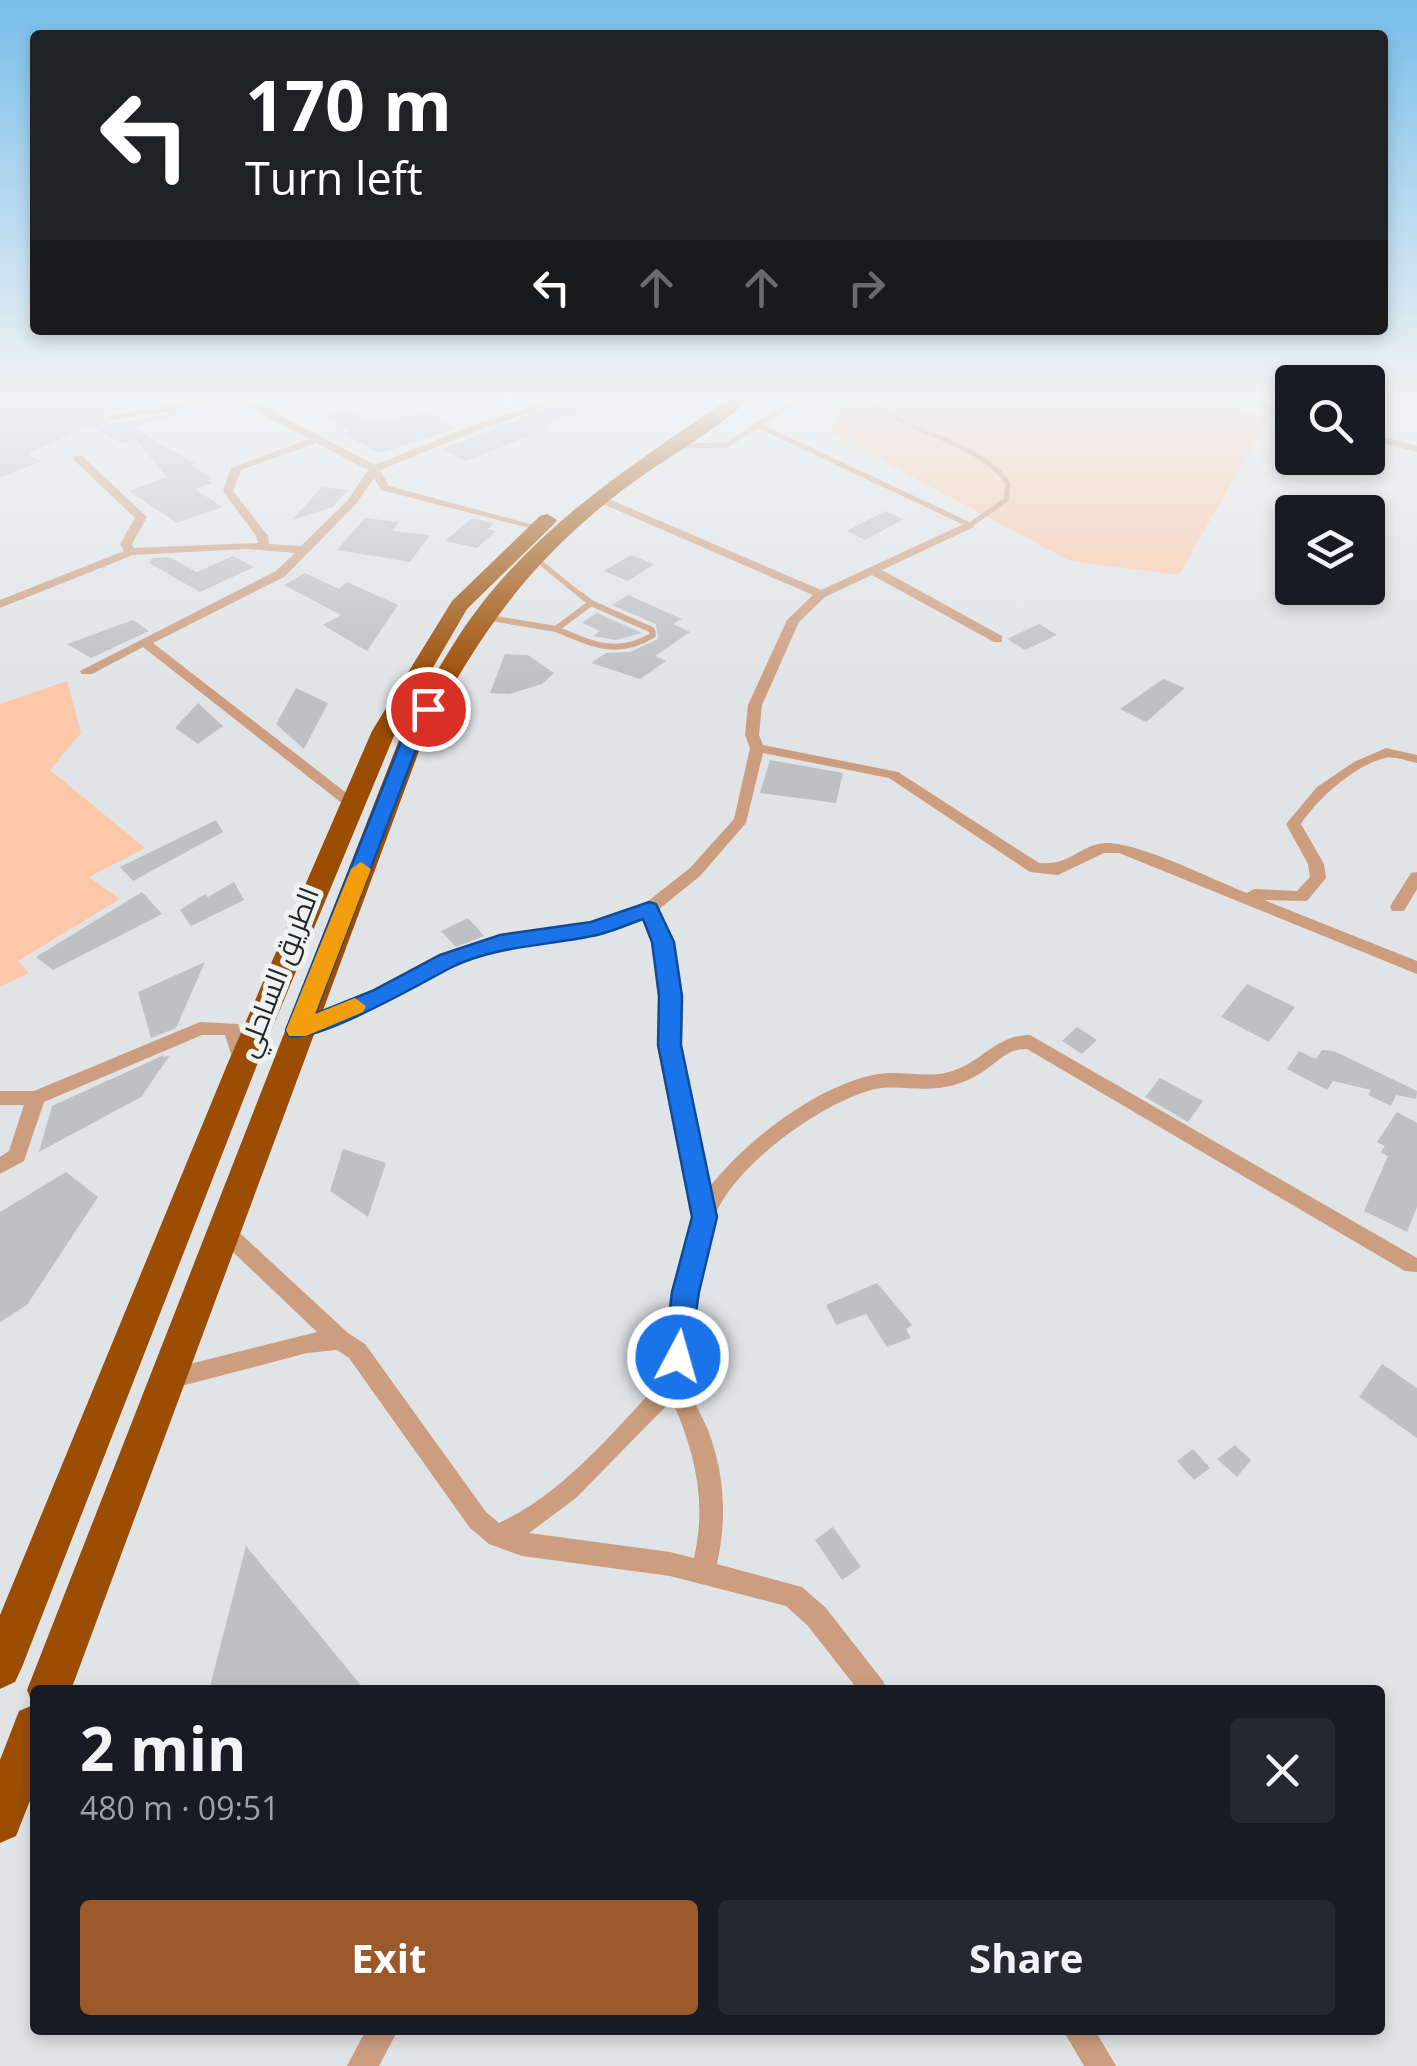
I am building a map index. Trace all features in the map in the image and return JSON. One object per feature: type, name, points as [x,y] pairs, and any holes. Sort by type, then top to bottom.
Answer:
[{"type":"highway","name":"الطريق الساحلي","points":[[51,1685],[413,734],[498,596],[580,491]]},
{"type":"highway","name":"الطريق الساحلي","points":[[0,1667],[242,1065],[384,732],[426,654],[459,605],[610,491]]},
{"type":"highway","points":[[0,1820],[30,1740]]},
{"type":"street","points":[[114,491],[141,516],[126,544],[131,552]]},
{"type":"street","points":[[231,491],[230,496],[262,536],[264,546]]},
{"type":"street","points":[[87,670],[280,574],[359,491]]},
{"type":"street","points":[[394,491],[536,544]]},
{"type":"street","points":[[600,499],[821,594]]},
{"type":"street","points":[[298,1030],[380,996],[448,960],[500,943],[593,929],[649,909],[695,872],[741,820],[757,748],[752,735],[755,705],[793,620],[821,594],[970,525]]},
{"type":"street","points":[[0,604],[131,552],[264,546],[304,550]]},
{"type":"street","points":[[872,570],[998,638]]},
{"type":"street","points":[[144,642],[353,805]]},
{"type":"street","points":[[757,748],[893,774],[1035,868],[1058,870],[1110,846],[1417,968]]},
{"type":"street","points":[[1224,889],[1301,897],[1318,878],[1316,864],[1294,824],[1304,806],[1360,764],[1386,752],[1417,758]]},
{"type":"street","points":[[1398,907],[1417,877]]},
{"type":"street","points":[[649,909],[663,942],[670,996],[669,1045],[704,1217]]},
{"type":"street","points":[[0,1098],[36,1098],[200,1028],[232,1030],[242,1065]]},
{"type":"street","points":[[703,1571],[714,1524],[713,1484],[677,1380],[685,1292],[704,1217],[729,1177],[820,1106],[875,1082],[922,1082],[967,1073],[1008,1042],[1030,1042],[1412,1265]]},
{"type":"street","points":[[0,1166],[17,1156],[36,1098]]},
{"type":"street","points":[[222,1229],[356,1351],[478,1520],[496,1536],[522,1544],[703,1571],[793,1596],[817,1617],[870,1685]]},
{"type":"street","points":[[166,1380],[307,1343],[340,1340]]},
{"type":"street","points":[[496,1536],[520,1528],[534,1517],[598,1461],[677,1380]]},
{"type":"street","points":[[362,2066],[380,2035]]},
{"type":"street","points":[[1081,2035],[1101,2066]]},
{"type":"lane","points":[[898,491],[970,525],[1003,506],[1010,491]]},
{"type":"lane","points":[[484,618],[556,628],[605,648],[630,650],[652,635],[652,630],[591,603],[536,544]]},
{"type":"lane","points":[[556,628],[591,603]]},
{"type":"shaded area","points":[[940,491],[1227,491],[1179,575],[1070,561]]},
{"type":"shaded area","points":[[67,681],[81,733],[50,770],[145,848],[89,877],[120,899],[18,961],[29,973],[0,987],[0,704]]},
{"type":"building","points":[[130,491],[199,491],[222,507],[177,523]]},
{"type":"building","points":[[318,491],[347,491],[333,507],[292,520]]},
{"type":"building","points":[[885,511],[904,519],[865,540],[847,531]]},
{"type":"building","points":[[365,518],[399,522],[392,531],[430,535],[410,562],[337,550]]},
{"type":"building","points":[[472,518],[494,523],[487,529],[496,531],[477,548],[445,541]]},
{"type":"building","points":[[631,555],[654,564],[628,581],[604,571]]},
{"type":"building","points":[[233,556],[254,567],[200,592],[149,563],[152,558],[169,557],[197,572]]},
{"type":"building","points":[[305,573],[339,589],[347,582],[398,605],[367,651],[323,625],[341,615],[284,585]]},
{"type":"building","points":[[628,595],[682,619],[673,624],[690,632],[655,656],[666,661],[640,679],[591,663],[606,653],[630,652],[658,639],[656,624],[612,605]]},
{"type":"building","points":[[597,613],[642,633],[616,640],[593,636],[600,631],[582,623]]},
{"type":"building","points":[[133,620],[149,631],[91,658],[67,644]]},
{"type":"building","points":[[1039,624],[1057,635],[1025,650],[1007,639]]},
{"type":"building","points":[[505,654],[528,655],[554,673],[542,684],[509,694],[490,693]]},
{"type":"building","points":[[1163,679],[1185,688],[1146,722],[1120,709]]},
{"type":"building","points":[[296,688],[328,703],[304,749],[276,724]]},
{"type":"building","points":[[198,703],[223,726],[198,744],[175,728]]},
{"type":"building","points":[[770,760],[843,773],[836,803],[760,793]]},
{"type":"building","points":[[216,820],[223,832],[133,881],[120,867]]},
{"type":"building","points":[[234,882],[244,900],[191,926],[180,910]]},
{"type":"building","points":[[142,892],[162,914],[53,970],[36,957]]},
{"type":"building","points":[[468,918],[484,936],[456,947],[441,931]]},
{"type":"building","points":[[205,962],[176,1028],[151,1038],[138,992]]},
{"type":"building","points":[[1247,984],[1295,1007],[1269,1042],[1221,1017]]},
{"type":"building","points":[[1077,1027],[1097,1040],[1082,1054],[1062,1041]]},
{"type":"building","points":[[1322,1050],[1334,1051],[1417,1091],[1416,1099],[1396,1095],[1391,1106],[1368,1095],[1371,1090],[1333,1081],[1327,1090],[1287,1069],[1299,1051],[1316,1059]]},
{"type":"building","points":[[164,1055],[163,1058],[170,1055],[141,1097],[39,1152],[52,1106]]},
{"type":"building","points":[[1160,1078],[1203,1101],[1188,1122],[1145,1097]]},
{"type":"building","points":[[1397,1112],[1417,1123],[1417,1207],[1407,1232],[1364,1211],[1388,1156],[1381,1152],[1385,1146],[1377,1142]]},
{"type":"building","points":[[343,1149],[386,1163],[368,1217],[330,1191]]},
{"type":"building","points":[[66,1172],[98,1197],[27,1305],[0,1322],[0,1212]]},
{"type":"building","points":[[877,1283],[912,1325],[906,1329],[911,1338],[887,1347],[866,1314],[836,1325],[826,1305]]},
{"type":"building","points":[[1382,1364],[1417,1388],[1417,1438],[1359,1397]]},
{"type":"building","points":[[1235,1445],[1251,1460],[1237,1477],[1217,1459]]},
{"type":"building","points":[[1193,1449],[1210,1468],[1194,1480],[1177,1461]]},
{"type":"building","points":[[833,1527],[861,1567],[842,1580],[815,1540]]},
{"type":"building","points":[[246,1546],[361,1685],[210,1685]]},
{"type":"slow traffic","points":[[355,1006],[298,1030],[361,869]]},
{"type":"route","points":[[428,709],[413,734],[298,1030],[380,996],[448,960],[500,943],[593,929],[649,909],[663,942],[670,996],[669,1045],[704,1217],[685,1292],[678,1357]]}]
